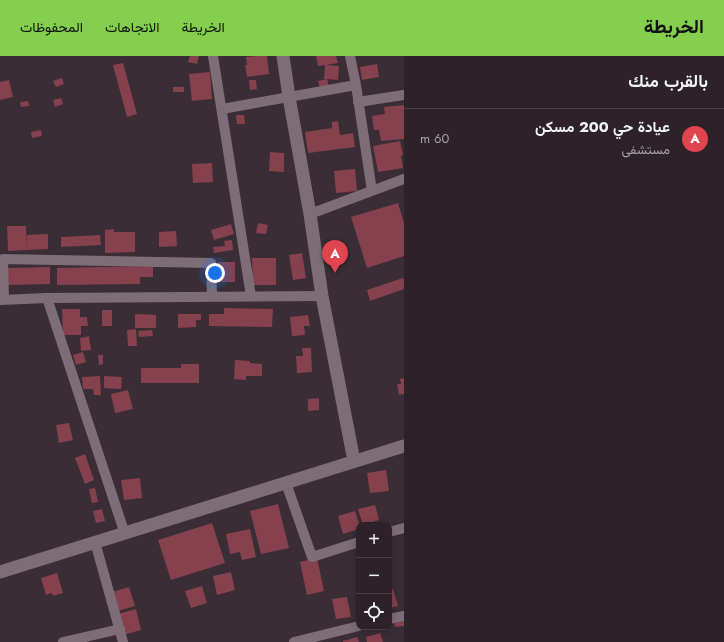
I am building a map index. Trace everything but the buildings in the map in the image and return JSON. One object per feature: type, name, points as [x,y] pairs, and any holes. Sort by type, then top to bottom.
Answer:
[{"type":"street","points":[[213,56],[251,296]]},
{"type":"street","points":[[283,56],[288,97],[310,214],[322,296],[354,461]]},
{"type":"street","points":[[350,56],[356,85],[372,191]]},
{"type":"street","points":[[222,109],[356,85]]},
{"type":"street","points":[[358,102],[404,95]]},
{"type":"street","points":[[310,214],[404,179]]},
{"type":"street","points":[[212,297],[210,263],[3,259],[2,300],[47,298],[212,297],[251,296],[322,296]]},
{"type":"street","points":[[47,298],[125,534]]},
{"type":"street","points":[[0,572],[404,446]]},
{"type":"street","points":[[286,483],[312,557],[356,543]]},
{"type":"street","points":[[392,531],[404,528]]},
{"type":"street","points":[[95,542],[123,642]]},
{"type":"street","points":[[392,618],[404,616]]},
{"type":"street","points":[[294,642],[356,627]]},
{"type":"street","points":[[63,642],[120,629]]},
{"type":"place","name":"عيادة حي 200 مسكن","points":[[335,273]]}]
